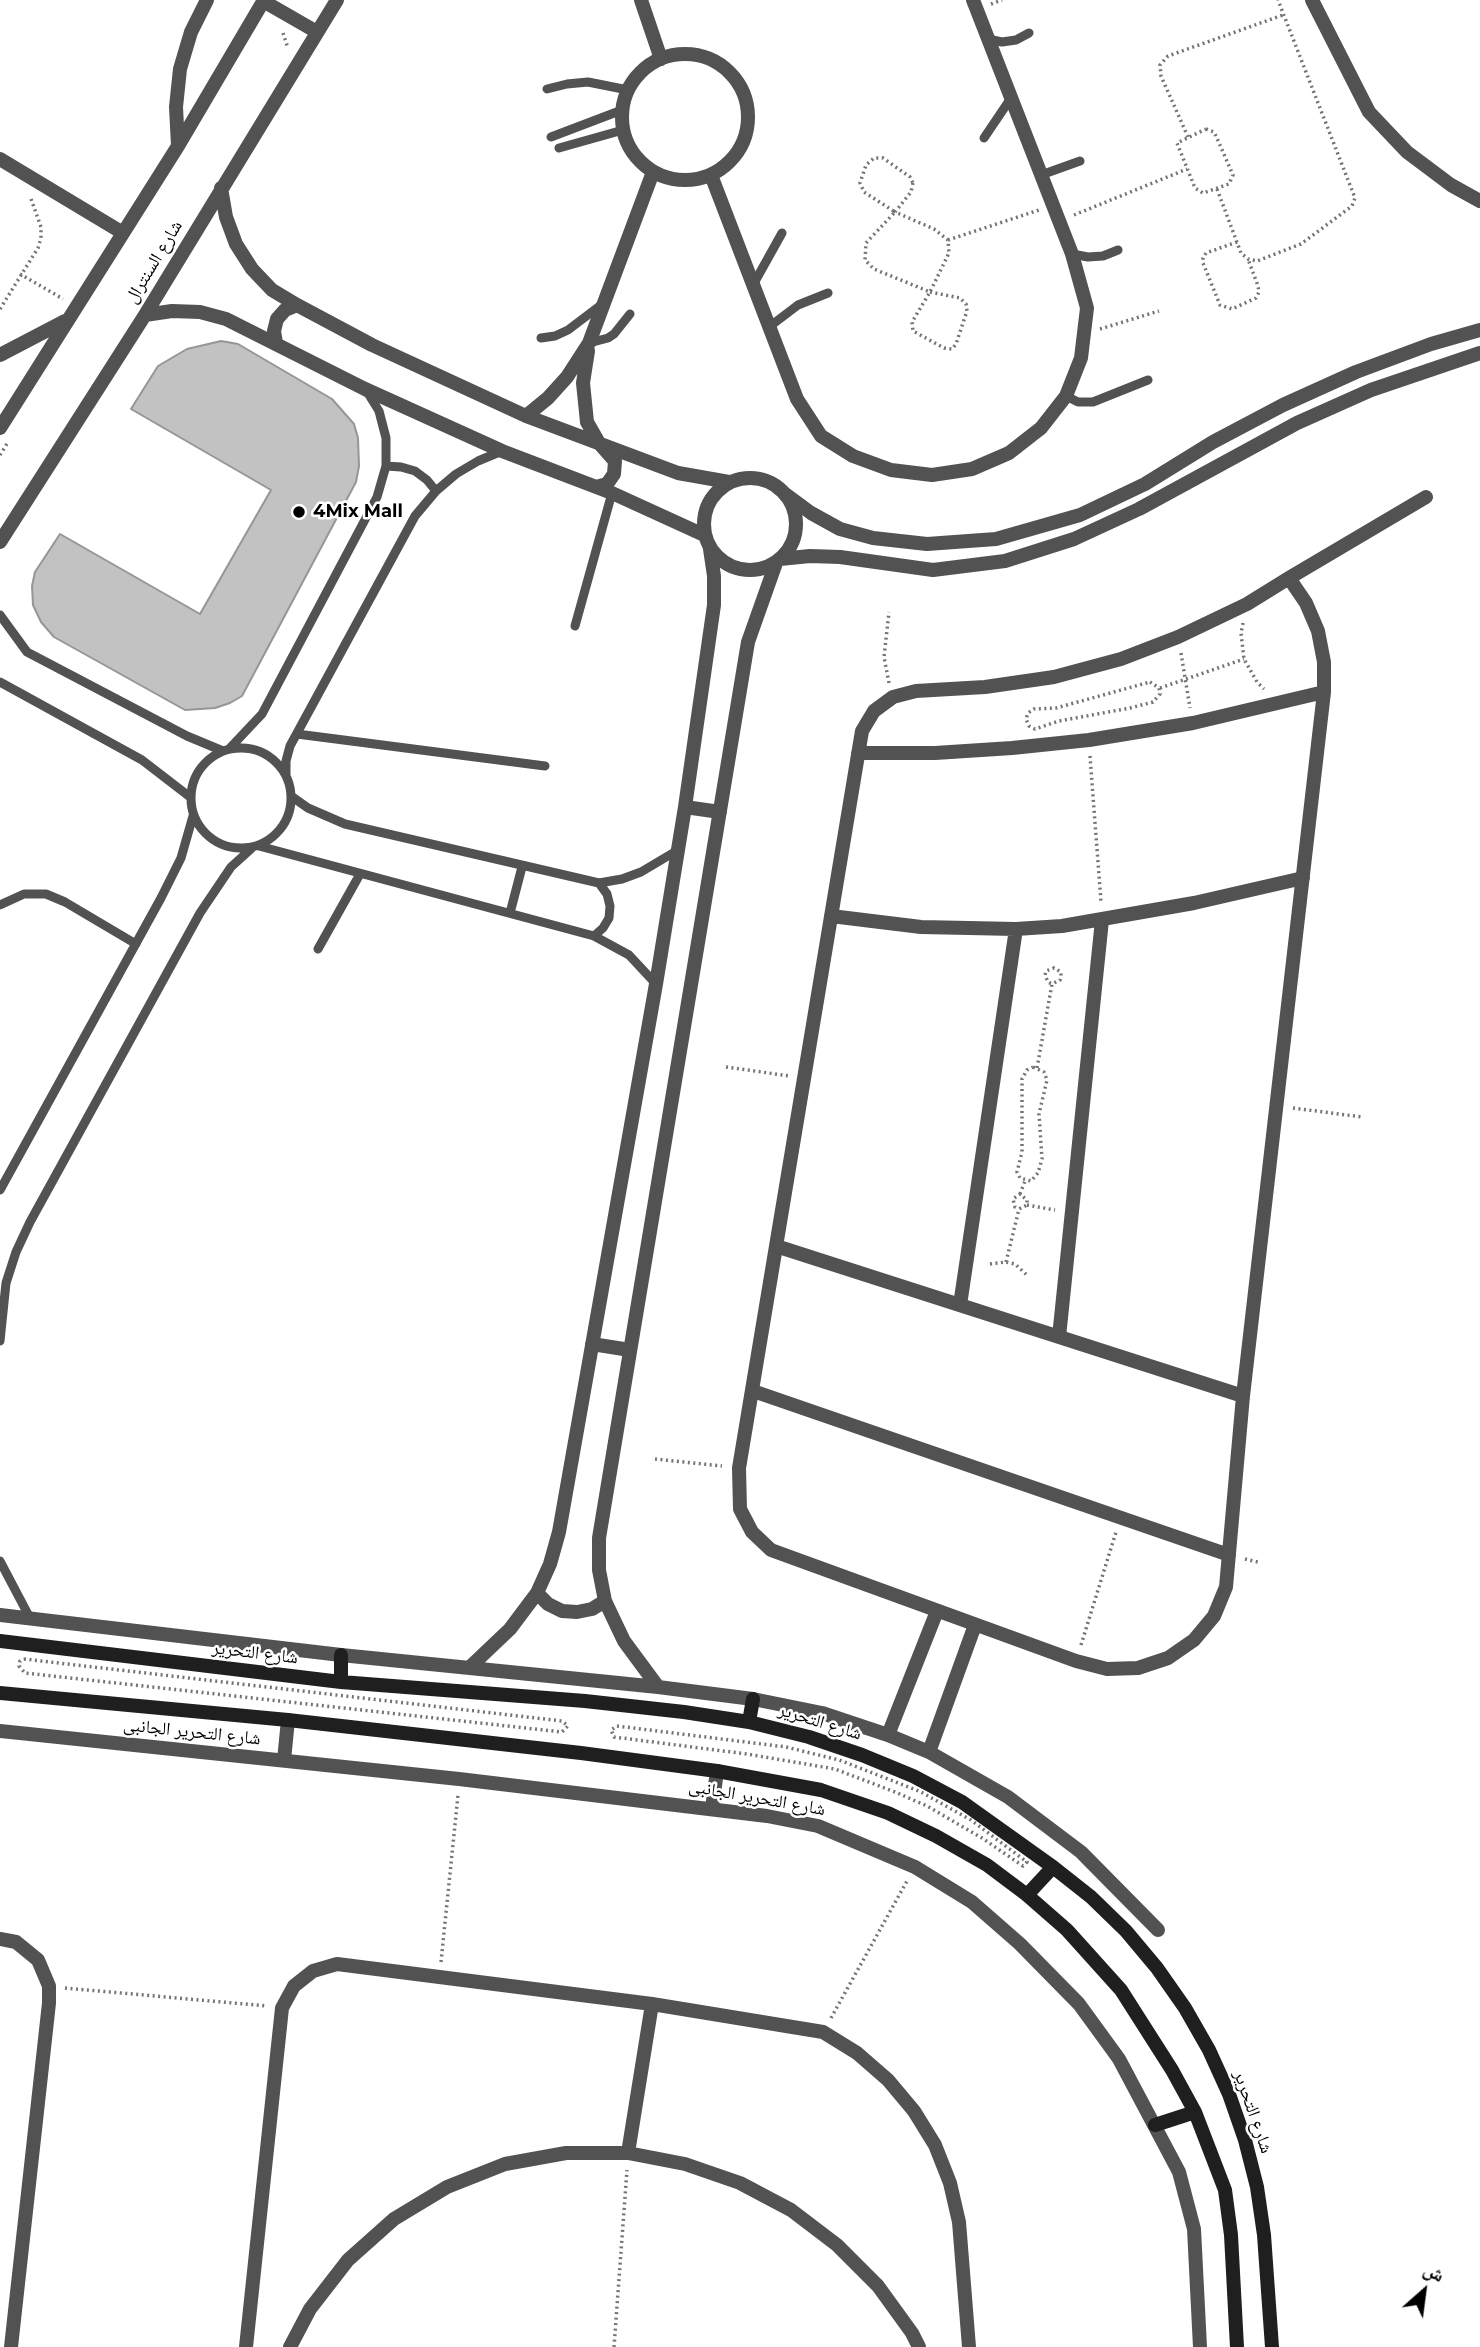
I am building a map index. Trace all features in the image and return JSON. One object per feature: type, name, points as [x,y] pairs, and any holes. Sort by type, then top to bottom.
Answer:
[{"type":"street","points":[[178,146],[176,107],[180,69],[191,32],[207,0]]},
{"type":"street","name":"شارع السنترال","points":[[0,542],[145,315],[337,0]]},
{"type":"street","points":[[641,0],[661,59]]},
{"type":"street","points":[[711,176],[797,399],[821,436],[853,456],[891,470],[932,475],[972,469],[1009,453],[1041,428],[1066,396],[1081,358],[1087,308],[1072,254],[973,0]]},
{"type":"street","points":[[1312,0],[1369,112],[1407,152],[1451,185],[1480,201]]},
{"type":"street","points":[[0,428],[178,146],[263,1],[317,32]]},
{"type":"street","points":[[680,54],[700,56],[718,63],[733,76],[744,93],[749,112],[747,132],[740,150],[728,165],[711,176],[682,180],[653,172],[634,153],[623,130],[622,110],[628,90],[642,71],[661,59],[680,54]]},
{"type":"street","points":[[0,159],[123,233]]},
{"type":"street","points":[[526,416],[548,398],[567,377],[589,343],[653,172]]},
{"type":"street","points":[[221,188],[226,217],[236,244],[247,261],[272,290],[297,305],[372,345],[526,416],[678,473],[729,482],[748,478],[768,481],[811,513],[840,529],[873,538],[927,544],[996,539],[1080,515],[1145,484],[1283,405],[1356,372],[1431,344],[1480,330]]},
{"type":"street","points":[[276,343],[274,331],[277,319],[285,310],[297,305]]},
{"type":"street","points":[[145,315],[172,311],[200,312],[226,319],[365,388],[502,451],[612,493],[704,535]]},
{"type":"street","points":[[0,355],[66,320]]},
{"type":"street","points":[[589,343],[583,383],[587,422],[599,443],[615,461],[614,474],[607,484],[596,487]]},
{"type":"street","points":[[710,549],[720,560],[740,569],[763,569],[778,561],[810,556],[840,557],[933,570],[1005,561],[1074,539],[1139,509],[1297,423],[1371,390],[1480,353]]},
{"type":"street","points":[[470,1667],[510,1629],[537,1593],[550,1564],[559,1532],[656,984],[715,604],[710,549],[704,535],[704,514],[712,495],[729,482]]},
{"type":"street","points":[[658,1687],[624,1641],[605,1601],[599,1570],[599,1538],[748,642],[778,561],[790,548],[795,535],[796,520],[792,505],[784,493]]},
{"type":"street","points":[[1289,578],[1306,603],[1318,631],[1324,662],[1324,692],[1243,1396],[1226,1587],[1214,1616],[1195,1640],[1177,1653],[1138,1668],[1107,1669],[1076,1661],[771,1550],[751,1532],[740,1509],[738,1468],[862,731],[874,711],[893,697],[916,691],[985,687],[1054,677],[1121,659],[1178,637],[1247,604],[1289,578],[1426,497]]},
{"type":"street","points":[[858,753],[935,753],[1089,740],[1193,723],[1324,692]]},
{"type":"street","points":[[685,807],[720,812]]},
{"type":"street","points":[[831,916],[921,927],[1016,929],[1102,920],[1194,903],[1303,878]]},
{"type":"street","points":[[1059,1337],[1102,920]]},
{"type":"street","points":[[960,1305],[1016,929]]},
{"type":"street","points":[[776,1246],[1243,1396]]},
{"type":"street","points":[[592,1344],[630,1350]]},
{"type":"street","points":[[753,1391],[1229,1555]]},
{"type":"street","points":[[537,1593],[548,1604],[562,1611],[592,1609],[605,1601]]},
{"type":"street","points":[[888,1735],[937,1611]]},
{"type":"street","points":[[0,1615],[341,1655],[658,1687],[753,1699],[822,1713],[929,1752],[1009,1797],[1081,1852],[1158,1930]]},
{"type":"street","points":[[929,1752],[975,1625]]},
{"type":"street","points":[[0,1641],[0,1652]]},
{"type":"street","name":"شارع التحرير","points":[[0,1641],[341,1682],[585,1701],[749,1722],[809,1737],[862,1755],[913,1776],[962,1802],[1091,1897],[1126,1931],[1157,1968],[1185,2008],[1219,2072],[1245,2140],[1265,2235],[1272,2347]]},
{"type":"street","points":[[341,1655],[341,1682]]},
{"type":"street","points":[[0,1693],[288,1720],[717,1770],[821,1790],[888,1813],[936,1836],[987,1865],[1067,1930],[1121,1990],[1151,2035],[1195,2112],[1225,2190],[1231,2235],[1237,2347]]},
{"type":"street","points":[[749,1722],[753,1699]]},
{"type":"street","points":[[284,1760],[288,1720]]},
{"type":"street","name":"شارع التحرير الجانبى","points":[[0,1731],[712,1808],[818,1826],[915,1867],[972,1902],[1020,1944],[1079,2004],[1119,2059],[1179,2172],[1194,2229],[1200,2347]]},
{"type":"street","points":[[712,1808],[717,1770]]},
{"type":"street","points":[[1027,1895],[1053,1867]]},
{"type":"street","points":[[0,1939],[16,1942],[38,1960],[49,1986],[50,2003],[11,2347]]},
{"type":"street","points":[[246,2347],[282,2008],[294,1986],[313,1971],[337,1964],[652,2004],[823,2032],[857,2053],[888,2080],[914,2111],[935,2145],[950,2183],[960,2222],[969,2347]]},
{"type":"street","points":[[628,2154],[652,2004]]},
{"type":"street","points":[[1155,2125],[1195,2112]]},
{"type":"street","points":[[290,2347],[310,2309],[348,2260],[394,2219],[447,2186],[505,2164],[566,2153],[628,2154],[685,2164],[729,2179],[791,2210],[837,2245],[878,2286],[919,2347]]},
{"type":"lane","points":[[988,39],[1002,42],[1016,40],[1029,33]]},
{"type":"lane","points":[[547,89],[588,82],[628,90]]},
{"type":"lane","points":[[984,138],[1012,98]]},
{"type":"lane","points":[[551,137],[622,110]]},
{"type":"lane","points":[[559,148],[623,130]]},
{"type":"lane","points":[[1041,175],[1080,161]]},
{"type":"lane","points":[[753,285],[782,233]]},
{"type":"lane","points":[[1072,254],[1103,256],[1118,250]]},
{"type":"lane","points":[[769,327],[797,305],[828,293]]},
{"type":"lane","points":[[541,338],[568,330],[606,302]]},
{"type":"lane","points":[[589,343],[614,334],[630,314]]},
{"type":"lane","points":[[1066,396],[1078,402],[1093,402],[1148,380]]},
{"type":"lane","points":[[0,1190],[181,858],[193,816],[190,796],[196,774],[203,764],[226,750],[262,714],[377,497],[386,466],[386,438],[379,411],[365,388]]},
{"type":"lane","points":[[0,1341],[6,1283],[30,1222],[200,913],[231,867],[280,831],[286,821],[291,796],[286,775],[289,747],[415,516],[436,491],[456,474],[502,451]]},
{"type":"lane","points":[[386,466],[415,471],[436,491]]},
{"type":"lane","points":[[575,626],[612,493]]},
{"type":"lane","points":[[0,615],[27,652],[187,736],[226,750],[255,750],[278,764],[286,775]]},
{"type":"lane","points":[[0,682],[142,760],[190,796]]},
{"type":"lane","points":[[297,734],[545,766]]},
{"type":"lane","points":[[291,796],[308,808],[345,824],[599,883],[642,872],[678,850]]},
{"type":"lane","points":[[193,816],[206,836],[217,843],[240,849],[256,847],[594,936],[629,956],[656,984]]},
{"type":"lane","points":[[510,913],[522,867]]},
{"type":"lane","points":[[318,949],[360,874]]},
{"type":"lane","points":[[594,936],[609,918],[607,894],[599,883]]},
{"type":"lane","points":[[0,905],[24,894],[46,894],[65,902],[136,944]]},
{"type":"lane","points":[[0,1561],[30,1618]]},
{"type":"path","points":[[1217,189],[1241,253],[1248,259],[1257,261],[1301,244],[1352,206],[1356,198],[1278,0]]},
{"type":"path","points":[[1188,137],[1161,76],[1160,65],[1168,56],[1283,15]]},
{"type":"path","points":[[274,27],[285,34],[289,46],[284,54]]},
{"type":"path","points":[[1206,129],[1214,132],[1233,175],[1229,184],[1208,193],[1199,191],[1177,146],[1179,140],[1188,137],[1206,129]]},
{"type":"path","points":[[895,212],[864,192],[860,183],[866,165],[874,158],[883,159],[910,177],[913,183],[911,192],[895,212],[866,243],[865,260],[874,269],[930,292],[960,298],[967,304],[956,344],[952,349],[944,348],[913,331],[912,322],[930,292],[949,253],[948,240],[934,229],[895,212]]},
{"type":"path","points":[[1059,222],[1187,169]]},
{"type":"path","points":[[0,309],[38,248],[41,227],[20,171]]},
{"type":"path","points":[[948,240],[1053,205]]},
{"type":"path","points":[[1237,242],[1206,253],[1203,258],[1220,305],[1232,309],[1256,298],[1259,292],[1248,259]]},
{"type":"path","points":[[20,274],[75,307]]},
{"type":"path","points":[[1085,334],[1159,311]]},
{"type":"path","points":[[1247,604],[1241,633],[1244,659],[1257,682],[1279,704]]},
{"type":"path","points":[[889,612],[884,657],[893,697]]},
{"type":"path","points":[[1178,637],[1193,723]]},
{"type":"path","points":[[1159,688],[1244,659]]},
{"type":"path","points":[[1150,682],[1159,688],[1157,699],[1130,708],[1059,721],[1035,730],[1029,726],[1026,719],[1028,713],[1034,709],[1056,708],[1150,682]]},
{"type":"path","points":[[1089,740],[1102,920]]},
{"type":"path","points":[[1054,968],[1061,976],[1060,981],[1052,984],[1045,975],[1046,971],[1054,968]]},
{"type":"path","points":[[1037,1068],[1052,984]]},
{"type":"path","points":[[726,1067],[805,1078]]},
{"type":"path","points":[[1037,1068],[1044,1072],[1046,1080],[1039,1114],[1042,1159],[1036,1178],[1025,1181],[1017,1172],[1022,1152],[1022,1079],[1027,1070],[1037,1068]]},
{"type":"path","points":[[1277,1106],[1362,1117]]},
{"type":"path","points":[[1019,1209],[1012,1203],[1020,1194],[1025,1181]]},
{"type":"path","points":[[1020,1194],[1025,1196],[1027,1205]]},
{"type":"path","points":[[1006,1262],[1019,1209],[1027,1205],[1072,1213]]},
{"type":"path","points":[[990,1264],[1015,1264],[1028,1276]]},
{"type":"path","points":[[655,1458],[738,1468]]},
{"type":"path","points":[[1076,1661],[1121,1518]]},
{"type":"path","points":[[29,1659],[562,1721],[568,1726],[562,1732],[20,1671],[20,1661],[29,1659]]},
{"type":"path","points":[[440,1977],[459,1779]]},
{"type":"path","points":[[823,2032],[915,1867]]},
{"type":"path","points":[[49,1986],[282,2008]]},
{"type":"path","points":[[614,2347],[628,2154]]},
{"type":"building","name":"4Mix Mall","points":[[221,341],[238,344],[332,399],[354,424],[358,438],[359,466],[356,482],[242,696],[215,708],[185,710],[54,637],[41,622],[33,605],[32,586],[35,572],[60,534],[200,614],[271,490],[131,409],[158,366],[187,349]]},
{"type":"place","name":"4Mix Mall","points":[[299,512]]}]
